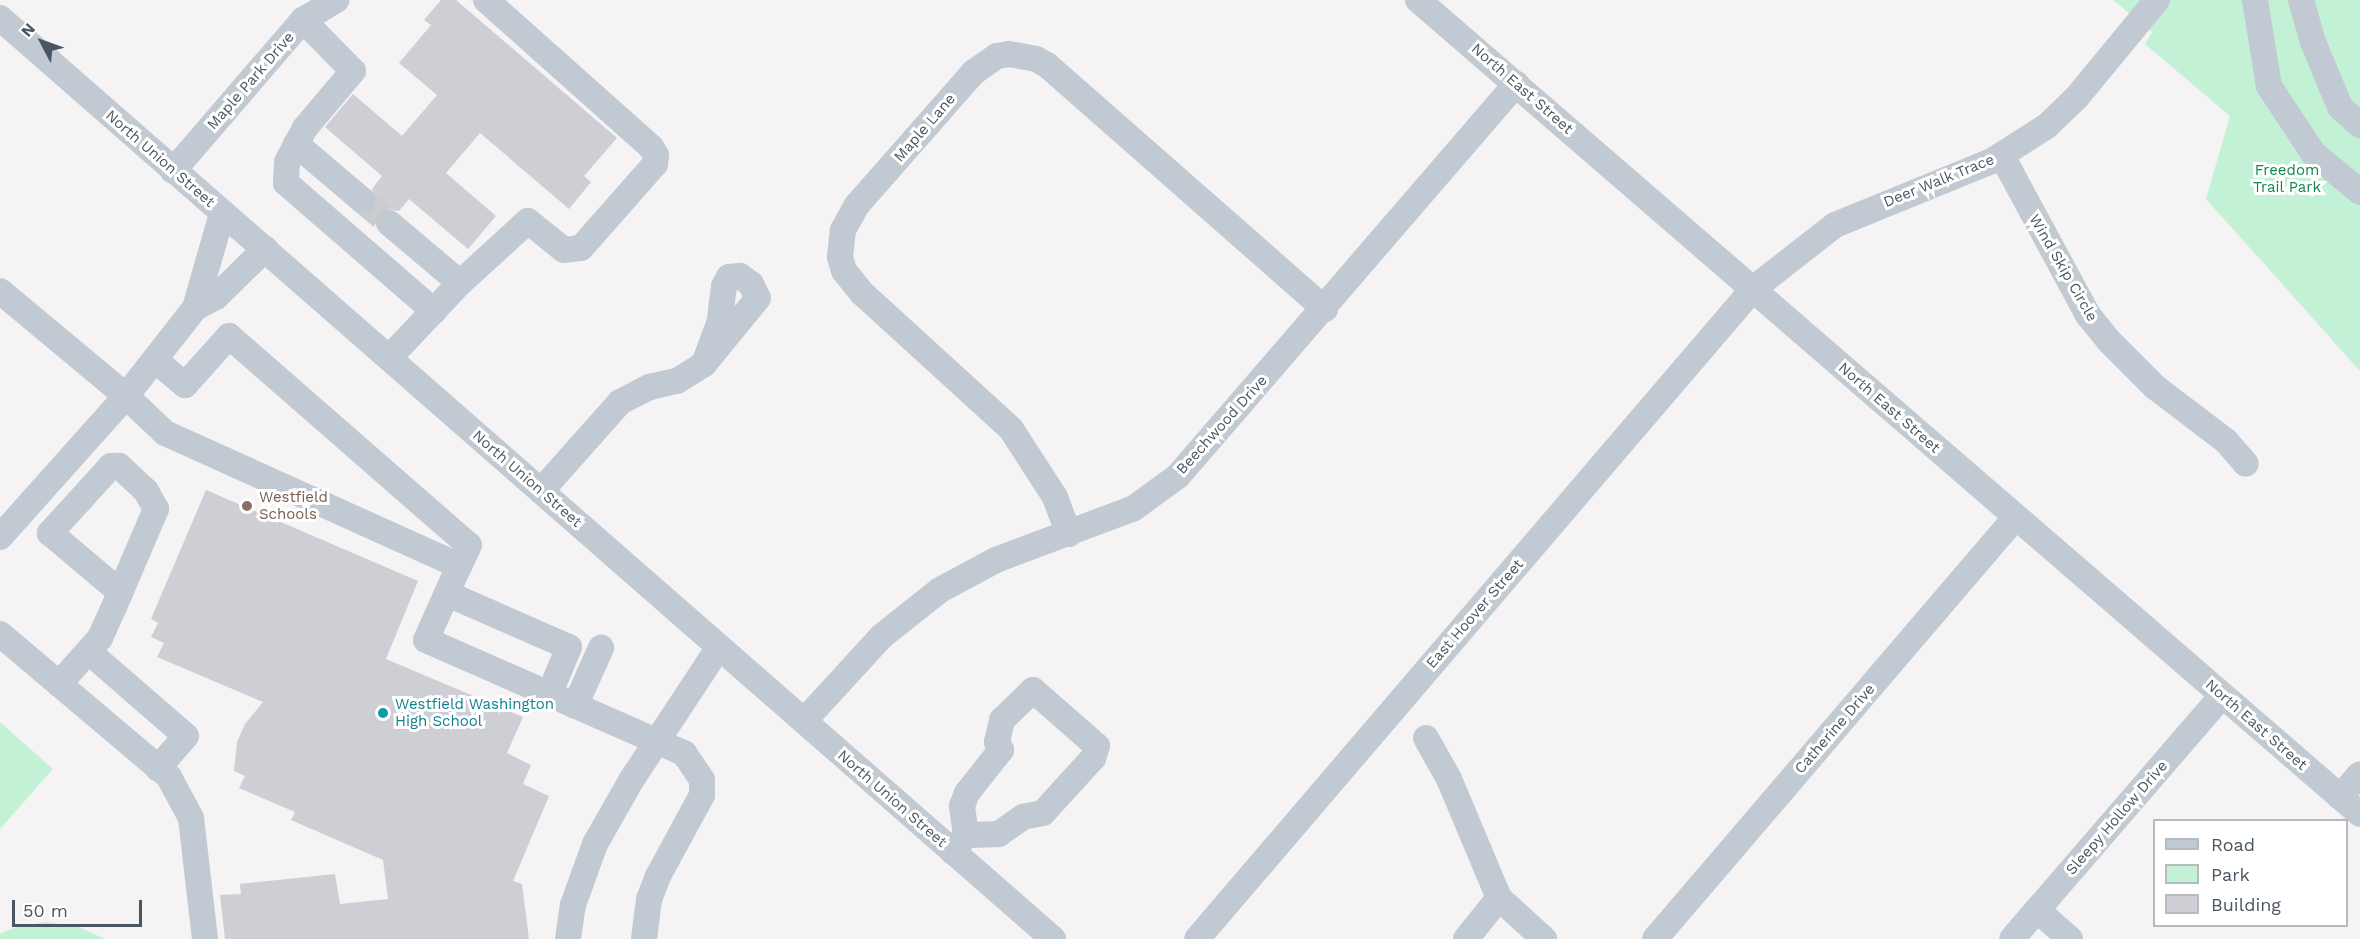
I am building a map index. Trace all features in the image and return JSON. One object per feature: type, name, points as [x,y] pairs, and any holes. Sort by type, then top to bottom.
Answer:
[{"type":"street","name":"Maple Park Drive","points":[[173,171],[303,20],[336,0]]},
{"type":"street","points":[[389,358],[460,283],[528,221],[564,250],[581,248],[655,164],[656,155],[486,0]]},
{"type":"street","name":"North East Street","points":[[1418,0],[2360,814]]},
{"type":"street","name":"Deer Walk Trace","points":[[1753,289],[1835,225],[2002,156],[2055,119],[2157,0]]},
{"type":"street","points":[[2255,0],[2270,86],[2313,153],[2360,192]]},
{"type":"street","points":[[2301,0],[2313,42],[2340,107],[2360,125]]},
{"type":"street","points":[[303,20],[353,72],[296,144],[287,162],[286,183],[434,311]]},
{"type":"street","name":"North Union Street","points":[[2,24],[265,249],[804,721],[960,844],[1053,939]]},
{"type":"street","name":"Maple Lane","points":[[1069,534],[1054,497],[1011,429],[862,293],[844,271],[840,257],[843,230],[857,205],[974,72],[997,56],[1009,54],[1036,59],[1047,65],[1325,309]]},
{"type":"street","name":"Beechwood Drive","points":[[804,721],[882,636],[940,590],[996,560],[1134,508],[1178,476],[1325,309],[1516,84]]},
{"type":"street","points":[[296,144],[362,200]]},
{"type":"street","name":"Wind Skip Circle","points":[[2002,156],[2078,297],[2109,341],[2147,380],[2226,441],[2246,464]]},
{"type":"street","points":[[0,537],[126,396],[195,308],[222,213]]},
{"type":"street","points":[[389,223],[460,283]]},
{"type":"street","points":[[195,308],[216,297],[265,249]]},
{"type":"street","name":"East Hoover Street","points":[[1197,939],[1753,289]]},
{"type":"street","points":[[0,291],[126,396],[165,433],[459,566]]},
{"type":"street","points":[[154,360],[185,385],[229,336],[469,545],[426,640],[684,753],[696,766],[702,780],[702,795],[658,876],[649,899],[644,939]]},
{"type":"street","points":[[541,491],[620,402],[650,387],[677,381],[704,364]]},
{"type":"street","points":[[50,533],[111,466],[119,466],[146,491],[156,509],[120,592],[89,652],[59,684]]},
{"type":"street","points":[[23,512],[120,592]]},
{"type":"street","name":"Catherine Drive","points":[[1655,939],[2015,518]]},
{"type":"street","points":[[448,594],[568,647],[549,695]]},
{"type":"street","points":[[0,634],[169,777],[191,819],[205,939]]},
{"type":"street","points":[[568,939],[573,905],[595,844],[656,742],[719,647]]},
{"type":"street","points":[[575,706],[601,648]]},
{"type":"street","points":[[89,652],[186,736],[158,768]]},
{"type":"street","points":[[1033,690],[1097,746],[1093,758],[1043,813],[1023,817],[999,834],[960,844],[962,806],[968,793],[1001,750],[998,736],[1002,720],[1033,690]]},
{"type":"street","name":"Sleepy Hollow Drive","points":[[2012,939],[2222,696]]},
{"type":"street","points":[[1426,738],[1449,779],[1499,898],[1544,939]]},
{"type":"street","points":[[2340,797],[2360,774]]},
{"type":"street","points":[[1466,939],[1499,898]]},
{"type":"street","points":[[2037,910],[2070,939]]},
{"type":"green space","name":"Freedom Trail Park","points":[[2113,0],[2360,0],[2360,371],[2206,199],[2230,116],[2145,44],[2152,32]]},
{"type":"green space","points":[[0,722],[53,769],[0,829]]},
{"type":"green space","points":[[46,922],[79,927],[105,939],[0,939],[0,934],[13,928]]},
{"type":"building","points":[[441,0],[456,0],[617,138],[584,176],[591,182],[569,209],[480,133],[446,173],[496,216],[468,249],[409,199],[399,211],[383,209],[374,222],[366,214],[377,203],[372,189],[382,176],[325,127],[353,94],[402,136],[437,95],[399,63],[431,25],[424,20]]},
{"type":"building","name":"Westfield Washington High School","points":[[206,490],[418,581],[386,659],[523,717],[507,753],[531,765],[523,784],[549,796],[513,881],[522,884],[529,939],[225,939],[220,895],[241,894],[240,884],[335,874],[340,904],[388,899],[383,860],[291,820],[295,812],[239,788],[245,776],[234,771],[237,742],[245,724],[263,702],[157,657],[164,643],[151,637],[158,623],[151,619]]},
{"type":"tunnel","points":[[362,200],[389,223]]},
{"type":"place","name":"Westfield Schools","points":[[247,506]]},
{"type":"place","name":"Westfield Washington High School","points":[[383,713]]}]
